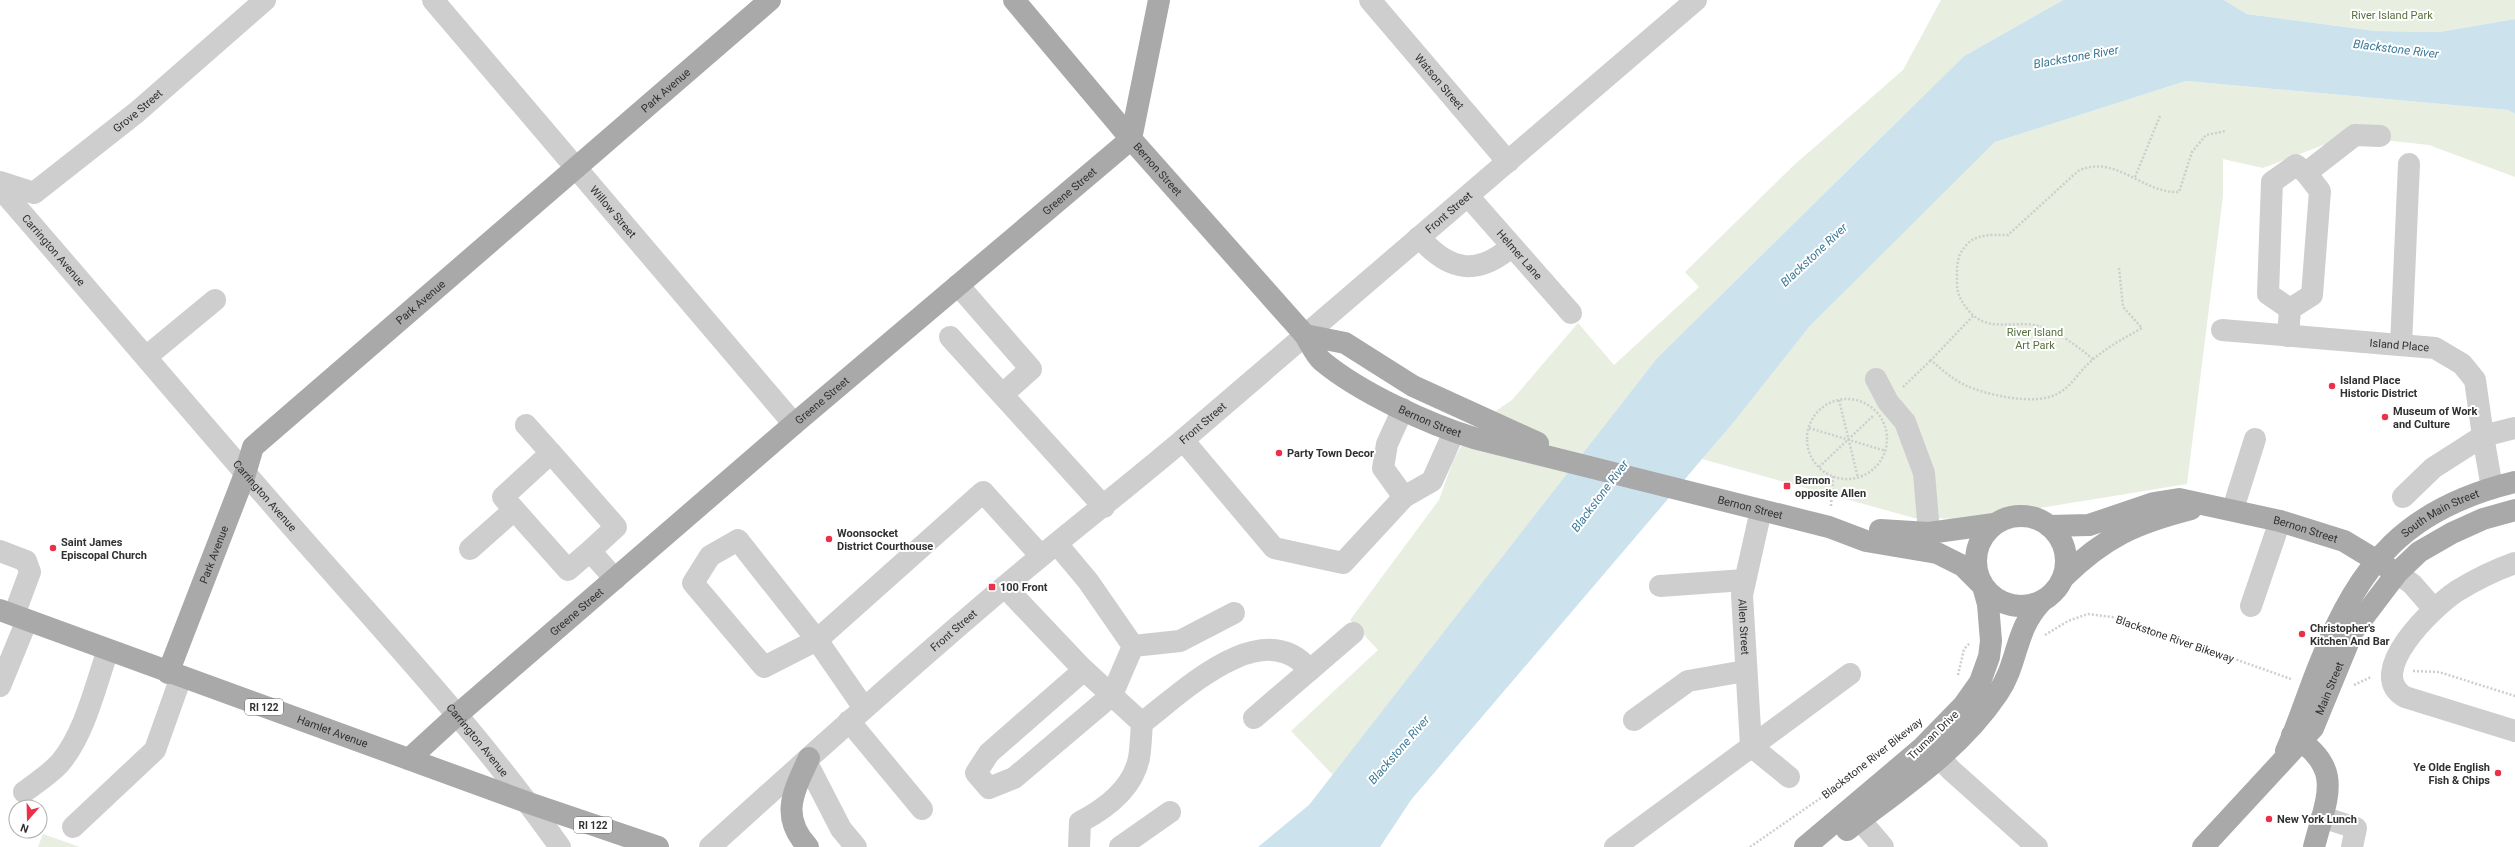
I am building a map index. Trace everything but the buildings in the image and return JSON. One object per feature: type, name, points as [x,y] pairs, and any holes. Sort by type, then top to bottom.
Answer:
[{"type":"main road","name":"Park Avenue","points":[[174,675],[245,474],[253,447],[575,166],[770,0]]},
{"type":"main road","name":"Bernon Street","points":[[1014,0],[1131,139],[1305,335],[1321,360],[1361,386],[1403,409],[1464,435],[1761,510],[1829,528],[1866,541],[1941,555],[1963,566],[1983,586]]},
{"type":"main road","points":[[1131,139],[1158,0]]},
{"type":"main road","name":"Greene Street","points":[[409,759],[457,715],[794,424],[1131,139]]},
{"type":"main road","name":"Bernon Street","points":[[1305,335],[1345,344],[1413,386],[1579,463]]},
{"type":"main road","name":"South Main Street","points":[[2375,561],[2394,541],[2435,511],[2492,488],[2515,482]]},
{"type":"main road","name":"Bernon Street","points":[[2049,526],[2088,525],[2154,503],[2179,499],[2233,509],[2280,521],[2344,541],[2397,573]]},
{"type":"main road","name":"Bernon Street","points":[[2063,578],[2106,540],[2146,522],[2206,505]]},
{"type":"main road","name":"South Main Street","points":[[2397,573],[2419,552],[2452,533],[2477,522],[2515,510]]},
{"type":"main road","points":[[2023,516],[2032,517],[2049,526],[2057,534],[2065,555],[2063,578],[2054,591],[2042,601],[2031,605],[2007,604],[1988,593],[1978,575],[1977,550],[1981,539],[1994,524],[2013,517],[2023,516]]},
{"type":"main road","name":"Bernon Street","points":[[1829,528],[1929,534],[1994,524]]},
{"type":"main road","name":"Main Street","points":[[2203,847],[2282,759],[2297,738],[2315,724],[2320,686],[2347,602],[2375,561]]},
{"type":"main road","name":"Main Street","points":[[2320,686],[2346,645],[2356,625],[2397,573]]},
{"type":"main road","name":"Truman Drive","points":[[1805,847],[1917,752],[1959,711],[1980,682],[1989,657],[1991,641],[1988,604],[1983,586]]},
{"type":"main road","name":"Truman Drive","points":[[1825,847],[1940,758],[1963,737],[1999,692],[2012,665],[2018,641],[2030,615],[2042,601]]},
{"type":"main road","name":"Hamlet Avenue","points":[[13,615],[174,675],[529,803]]},
{"type":"main road","points":[[2297,738],[2319,756],[2327,770],[2328,786],[2314,847]]},
{"type":"main road","points":[[808,760],[795,791],[791,806],[791,821],[798,837],[808,847]]},
{"type":"main road","name":"RI 122","points":[[529,803],[658,847]]},
{"type":"street","name":"Grove Street","points":[[0,182],[34,193],[137,112],[265,0]]},
{"type":"street","name":"Watson Street","points":[[1370,0],[1508,162]]},
{"type":"street","name":"Front Street","points":[[710,847],[808,760],[856,714],[1004,586],[1104,507],[1696,0]]},
{"type":"street","name":"Willow Street","points":[[443,3],[575,166],[794,424]]},
{"type":"street","points":[[2306,173],[2355,135],[2380,136]]},
{"type":"street","points":[[2401,345],[2409,164]]},
{"type":"street","points":[[2296,165],[2306,173],[2320,190],[2312,295],[2290,309],[2268,294],[2272,182],[2296,165]]},
{"type":"street","name":"Carrington Avenue","points":[[0,188],[146,356],[245,474],[457,715],[529,803]]},
{"type":"street","name":"Helmer Lane","points":[[1468,196],[1570,313]]},
{"type":"street","points":[[1419,236],[1441,258],[1460,266],[1491,263],[1512,246]]},
{"type":"street","points":[[958,285],[1031,368],[1003,394]]},
{"type":"street","points":[[146,356],[216,300]]},
{"type":"street","points":[[2288,336],[2290,309]]},
{"type":"street","name":"Island Place","points":[[2222,330],[2435,348],[2462,364],[2475,380],[2492,488]]},
{"type":"street","points":[[950,337],[1104,507]]},
{"type":"street","points":[[1876,379],[1882,407],[1905,422],[1924,473],[1929,534]]},
{"type":"street","points":[[1403,409],[1387,444],[1383,468],[1404,497]]},
{"type":"street","points":[[526,425],[551,453],[616,527],[568,570],[503,497],[551,453]]},
{"type":"street","points":[[2403,497],[2433,468],[2483,436],[2515,428]]},
{"type":"street","points":[[1183,440],[1274,548],[1343,563],[1404,497],[1432,481],[1464,435]]},
{"type":"street","points":[[2233,509],[2255,439]]},
{"type":"street","points":[[922,809],[856,714],[817,640],[738,540],[710,556],[693,583],[764,667],[817,640],[983,492],[1049,550],[1088,581],[1133,646]]},
{"type":"street","points":[[470,549],[514,510]]},
{"type":"street","name":"Allen Street","points":[[1751,746],[1742,615],[1744,580],[1761,510]]},
{"type":"street","points":[[2251,606],[2280,521]]},
{"type":"street","points":[[0,551],[26,561],[30,572],[13,615],[0,686]]},
{"type":"street","points":[[590,551],[615,579]]},
{"type":"street","points":[[2515,563],[2472,582],[2434,609],[2407,642],[2392,673],[2392,685],[2405,697],[2515,731]]},
{"type":"street","points":[[2397,573],[2412,584],[2434,609]]},
{"type":"street","points":[[1660,586],[1744,580]]},
{"type":"street","points":[[1004,586],[1084,670],[1142,723]]},
{"type":"street","points":[[1133,646],[1180,641],[1234,613]]},
{"type":"street","points":[[1254,718],[1353,633]]},
{"type":"street","points":[[1084,670],[989,753],[976,773],[989,788],[1014,778],[1112,695],[1133,646]]},
{"type":"street","points":[[1079,847],[1080,822],[1103,810],[1127,784],[1139,758],[1142,723],[1224,661],[1267,648],[1286,652],[1302,661],[1310,670]]},
{"type":"street","points":[[24,792],[47,775],[69,749],[80,727],[108,650]]},
{"type":"street","points":[[1634,720],[1688,681],[1745,672]]},
{"type":"street","points":[[1615,847],[1850,674]]},
{"type":"street","points":[[73,827],[155,750],[174,675]]},
{"type":"street","points":[[1751,746],[1789,777]]},
{"type":"street","points":[[1940,758],[1954,773],[2037,847]]},
{"type":"street","points":[[808,760],[841,829],[856,847]]},
{"type":"street","points":[[529,803],[560,847]]},
{"type":"street","points":[[1120,847],[1170,812]]},
{"type":"street","points":[[2322,816],[2356,828],[2352,847]]},
{"type":"street","points":[[1860,820],[1883,847]]},
{"type":"path","points":[[2135,177],[2160,116]]},
{"type":"path","points":[[2093,359],[2060,334],[2043,327],[2030,324],[1993,326],[1973,316],[1963,304],[1957,290],[1958,255],[1968,241],[1985,235],[2008,235],[2078,171],[2088,166],[2115,168],[2172,192],[2178,192],[2192,152],[2206,135],[2226,131]]},
{"type":"path","points":[[1931,360],[1948,375],[1978,390],[2012,398],[2038,399],[2056,395],[2074,381],[2102,351],[2142,328],[2123,307],[2119,268]]},
{"type":"path","points":[[1819,467],[1931,360],[1973,316]]},
{"type":"path","points":[[1839,400],[1860,401],[1882,407],[1884,424],[1888,437],[1886,451],[1880,463],[1869,472],[1858,478],[1845,479],[1833,476],[1819,467],[1808,449],[1809,428],[1816,413],[1826,405],[1839,400]]},
{"type":"path","points":[[1839,400],[1858,478]]},
{"type":"path","points":[[1809,428],[1886,451]]},
{"type":"path","points":[[1829,528],[1833,476]]},
{"type":"path","name":"Blackstone River Bikeway","points":[[2018,641],[2044,635],[2068,621],[2088,614],[2119,618],[2320,686],[2348,688],[2375,675],[2392,673],[2439,672],[2515,696]]},
{"type":"path","points":[[1958,678],[1967,644],[1973,641],[1991,641]]},
{"type":"path","name":"Blackstone River Bikeway","points":[[1750,847],[1838,786],[1889,746]]},
{"type":"green space","points":[[1941,0],[2063,0],[1964,56],[1657,358],[1333,775],[1291,731],[1378,650],[1350,620],[1439,500],[1453,461],[1471,428],[1512,400],[1578,323],[1614,365],[1699,287],[1685,272],[1793,166],[1903,70]]},
{"type":"green space","name":"River Island Park","points":[[2224,0],[2515,0],[2515,19],[2439,32],[2376,31],[2247,14]]},
{"type":"green space","name":"River Island Art Park","points":[[2186,81],[2508,110],[2515,114],[2515,177],[2429,145],[2347,136],[2263,168],[2223,159],[2223,196],[2187,484],[1972,519],[1914,518],[1702,459],[1809,327],[1995,142]]},
{"type":"green space","points":[[48,836],[80,847],[38,847],[41,839],[48,839]]},
{"type":"water","name":"Blackstone River","points":[[2063,0],[2224,0],[2247,14],[2376,31],[2439,32],[2515,19],[2515,114],[2508,110],[2186,81],[1995,142],[1809,327],[1732,424],[1411,800],[1380,847],[1258,847],[1309,805],[1657,358],[1964,56]]},
{"type":"place","name":"Island Place Historic District","points":[[2332,386]]},
{"type":"place","name":"Museum of Work and Culture","points":[[2385,417]]},
{"type":"place","name":"Party Town Decor","points":[[1279,453]]},
{"type":"place","name":"Bernon opposite Allen","points":[[1787,486]]},
{"type":"place","name":"Woonsocket District Courthouse","points":[[829,539]]},
{"type":"place","name":"Saint James Episcopal Church","points":[[53,548]]},
{"type":"place","name":"100 Front","points":[[992,587]]},
{"type":"place","name":"Christopher's Kitchen And Bar","points":[[2302,634]]},
{"type":"place","name":"Ye Olde English Fish & Chips","points":[[2498,773]]},
{"type":"place","name":"New York Lunch","points":[[2269,819]]}]
